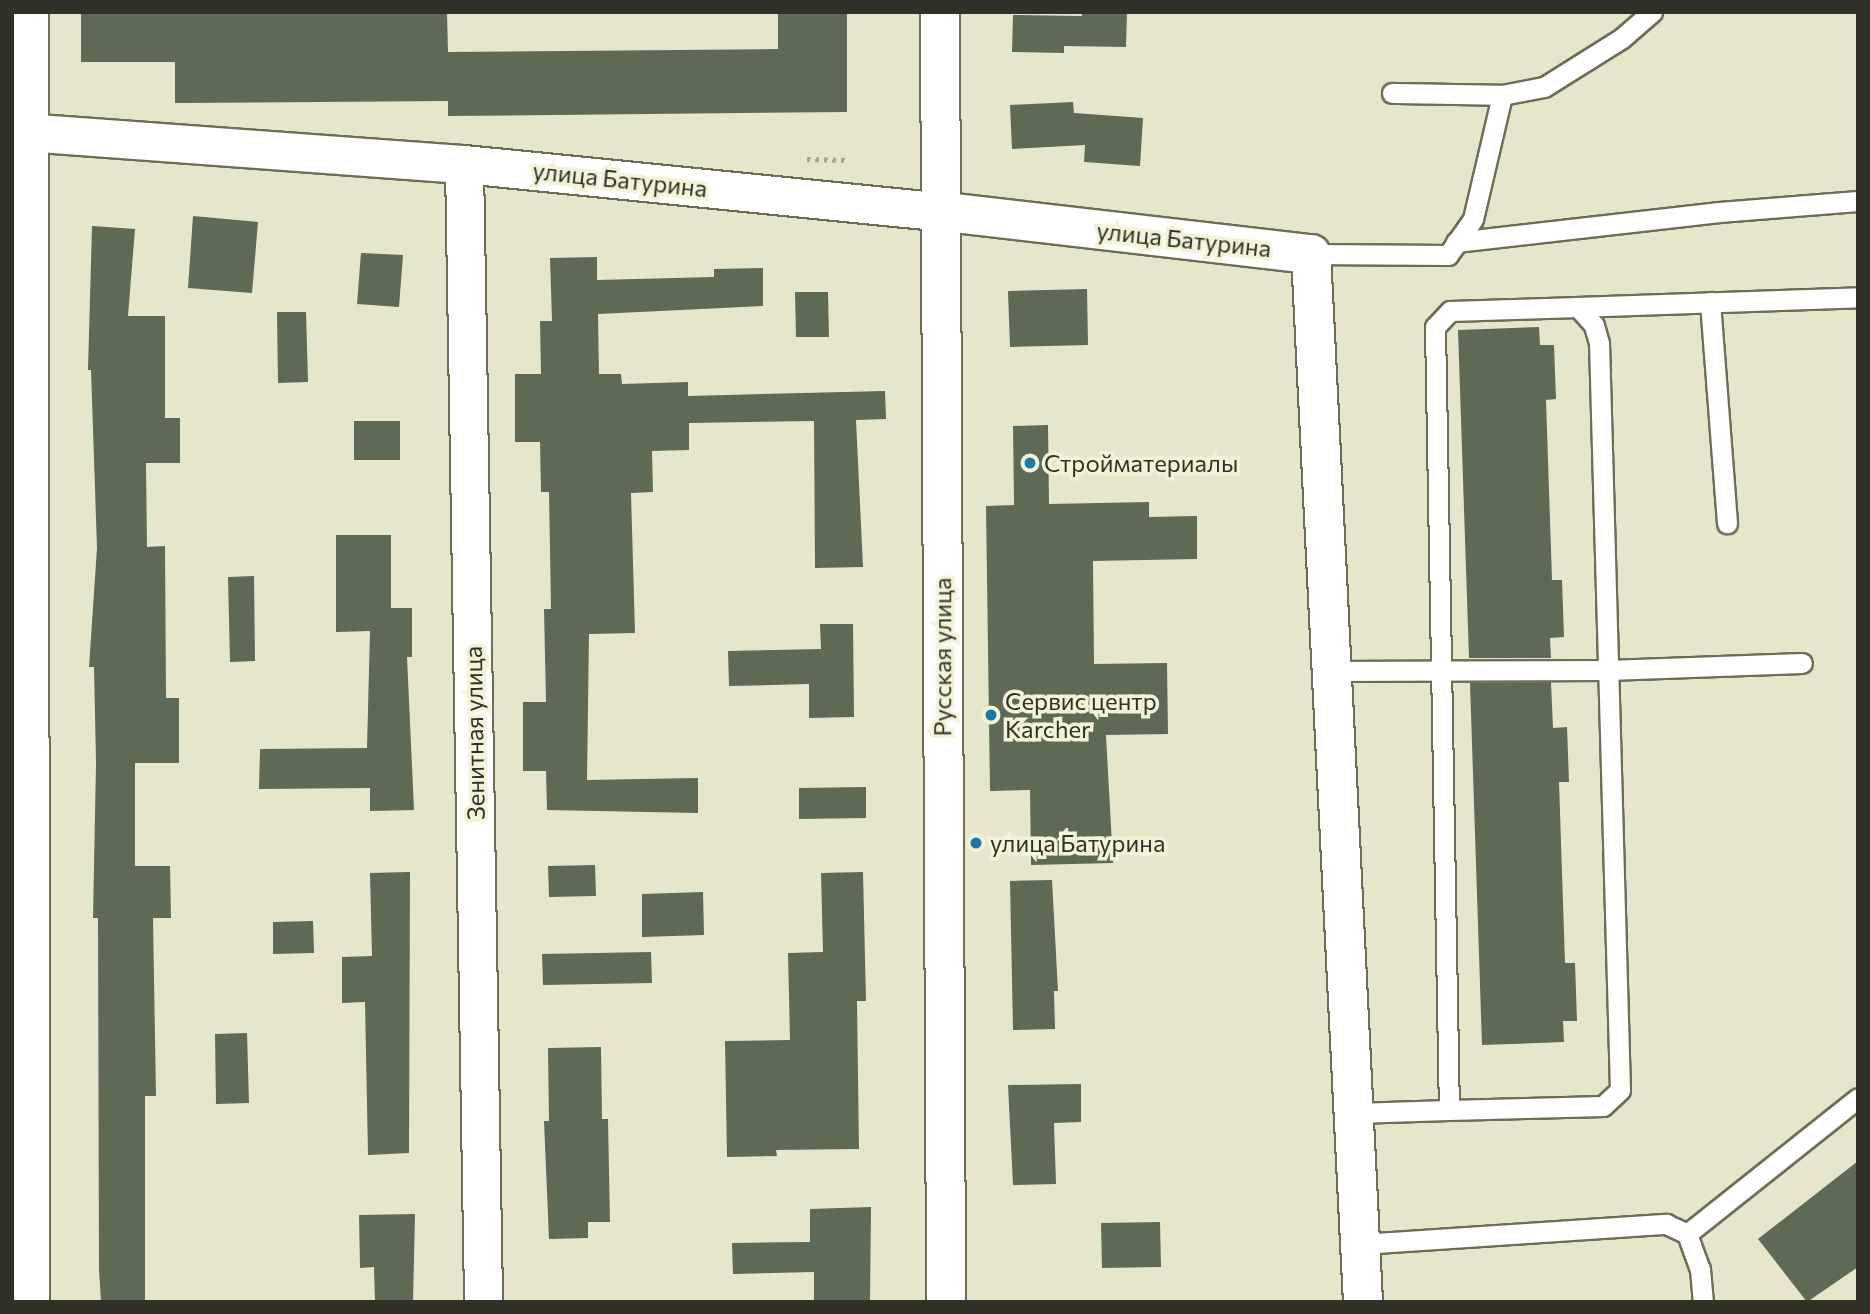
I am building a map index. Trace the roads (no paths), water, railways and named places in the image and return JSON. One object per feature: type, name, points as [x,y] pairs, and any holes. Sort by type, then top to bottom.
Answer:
[{"type":"street","points":[[29,12],[20,131],[30,1302]]},
{"type":"street","name":"Русская улица","points":[[940,12],[946,1302]]},
{"type":"street","name":"улица Батурина","points":[[20,131],[464,163],[939,211],[1311,254]]},
{"type":"street","name":"Зенитная улица","points":[[464,163],[484,1302]]},
{"type":"street","points":[[1311,254],[1363,1302]]},
{"type":"lane","points":[[1392,93],[1502,95],[1544,88],[1622,38],[1652,12]]},
{"type":"lane","points":[[1311,254],[1448,254],[1473,219],[1502,95]]},
{"type":"lane","points":[[1456,243],[1719,212],[1858,201]]},
{"type":"lane","points":[[1449,1110],[1435,327],[1450,311],[1858,297]]},
{"type":"lane","points":[[1710,302],[1727,523]]},
{"type":"lane","points":[[1354,1113],[1603,1106],[1620,1090],[1599,342],[1594,325],[1578,307]]},
{"type":"lane","points":[[1332,671],[1608,670],[1802,663]]},
{"type":"lane","points":[[1687,1234],[1858,1098]]},
{"type":"lane","points":[[1361,1244],[1666,1224],[1687,1234],[1700,1269],[1703,1302]]},
{"type":"place","name":"Стройматериалы","points":[[1030,463]]},
{"type":"place","name":"Сервис центр Karcher","points":[[991,715]]},
{"type":"place","name":"улица Батурина","points":[[976,843]]}]
